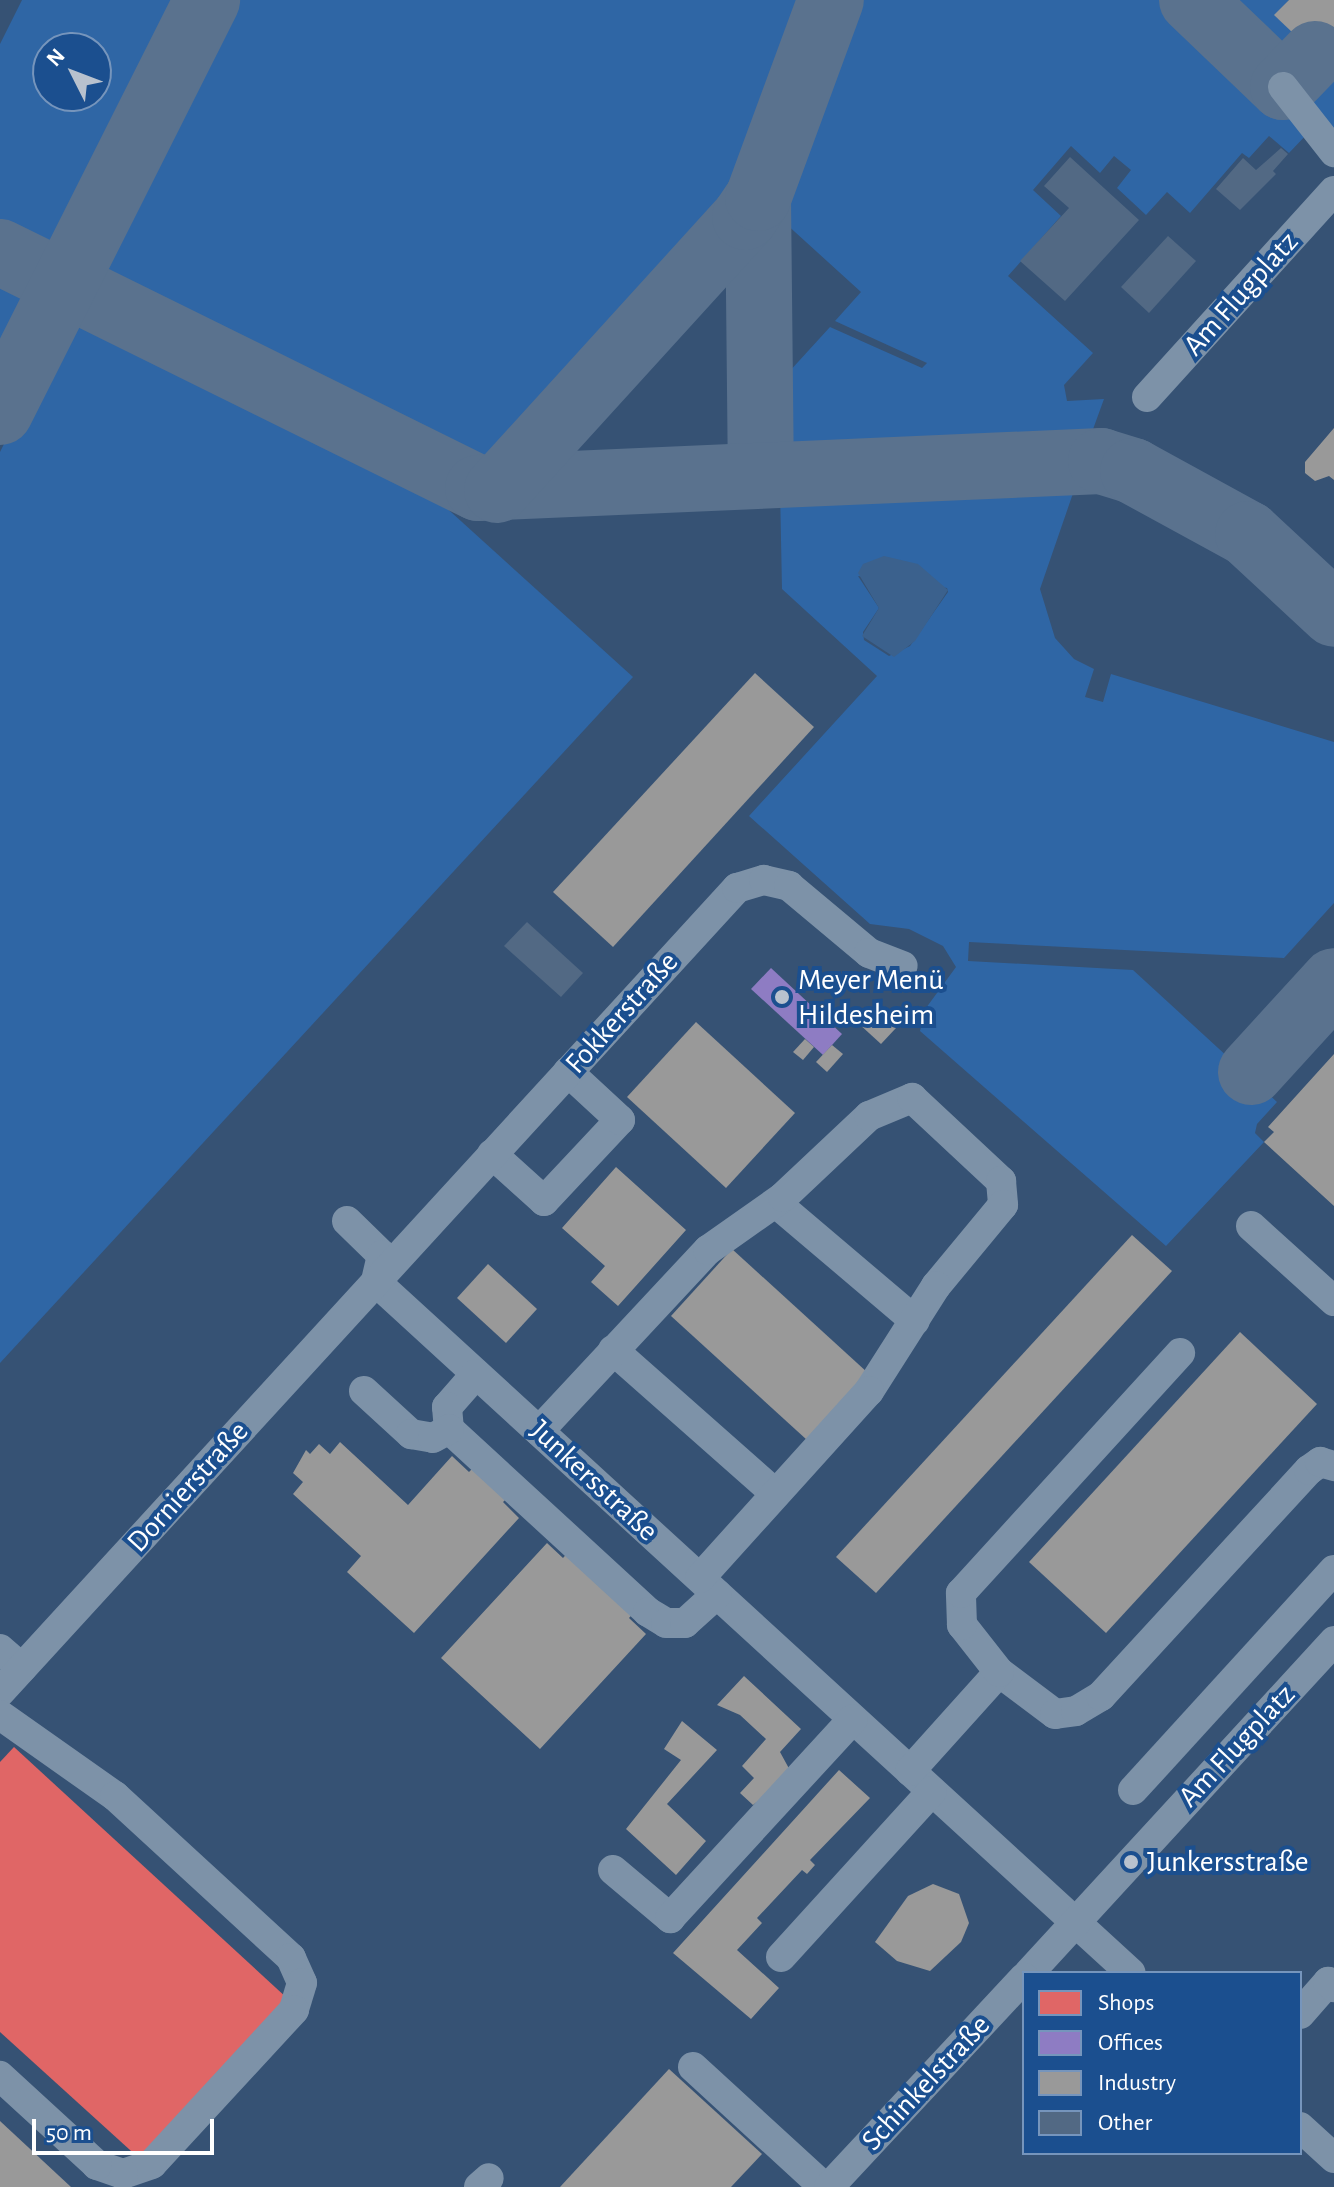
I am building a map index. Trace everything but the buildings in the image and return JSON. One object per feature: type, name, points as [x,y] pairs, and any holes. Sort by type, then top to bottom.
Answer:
[{"type":"street","points":[[1283,87],[1334,152]]},
{"type":"street","name":"Am Flugplatz","points":[[1147,397],[1334,191]]},
{"type":"street","name":"Fokkerstraße","points":[[376,1282],[731,894],[755,882],[789,886],[869,953],[903,966]]},
{"type":"street","points":[[492,1154],[544,1201],[620,1120],[568,1072]]},
{"type":"street","points":[[476,1374],[447,1407],[449,1429],[658,1620],[685,1623],[708,1586],[776,1494],[869,1391],[936,1286],[1003,1205],[1001,1181],[912,1098],[869,1116],[776,1203],[708,1250],[539,1431]]},
{"type":"street","points":[[776,1203],[915,1321]]},
{"type":"street","points":[[347,1221],[382,1255],[376,1282]]},
{"type":"street","points":[[1251,1226],[1334,1301]]},
{"type":"street","name":"Junkersstraße","points":[[376,1282],[1129,1971]]},
{"type":"street","name":"Dornierstraße","points":[[0,1692],[11,1659],[376,1282]]},
{"type":"street","points":[[613,1350],[776,1494]]},
{"type":"street","points":[[1180,1353],[961,1593],[962,1625],[999,1672],[1041,1708],[1055,1714],[1076,1711],[1128,1670],[1309,1470],[1320,1462],[1334,1466]]},
{"type":"street","points":[[364,1391],[411,1434],[433,1438],[449,1429]]},
{"type":"street","points":[[1133,1790],[1334,1570]]},
{"type":"street","name":"Am Flugplatz","points":[[1076,1922],[1334,1641]]},
{"type":"street","points":[[910,1771],[999,1672]]},
{"type":"street","points":[[0,1715],[115,1796],[291,1958],[302,1983],[294,2010],[152,2164],[123,2174],[97,2165],[0,2076]]},
{"type":"street","points":[[613,1870],[670,1918],[853,1719]]},
{"type":"street","points":[[781,1957],[932,1791]]},
{"type":"street","points":[[1031,1971],[1076,1922]]},
{"type":"street","name":"Schinkelstraße","points":[[826,2187],[1022,1980]]},
{"type":"street","points":[[1302,2012],[1328,1982],[1334,1987]]},
{"type":"street","points":[[693,2067],[826,2187]]},
{"type":"street","points":[[1302,2129],[1334,2158]]},
{"type":"shaded area","points":[[22,0],[185,0],[60,250],[0,220],[0,44]]},
{"type":"shaded area","points":[[227,0],[811,0],[743,184],[738,180],[481,460],[105,273],[100,256]]},
{"type":"shaded area","points":[[851,0],[1179,0],[1283,99],[1308,133],[1289,153],[1269,136],[1249,158],[1242,153],[1190,213],[1167,192],[1146,215],[1117,188],[1131,170],[1114,156],[1100,173],[1071,146],[1033,190],[1061,216],[1008,276],[1093,353],[1064,385],[1067,401],[1104,399],[1088,443],[790,458],[779,449],[777,385],[830,327],[922,368],[927,363],[835,321],[861,292],[773,212]]},
{"type":"shaded area","points":[[1239,0],[1289,0],[1275,15],[1308,47],[1288,68],[1278,69],[1223,17]]},
{"type":"shaded area","points":[[1325,64],[1334,72],[1334,136],[1300,92],[1301,81]]},
{"type":"shaded area","points":[[0,283],[35,300],[0,370]]},
{"type":"shaded area","points":[[81,324],[441,503],[633,677],[0,1363],[0,452],[61,330]]},
{"type":"shaded area","points":[[1079,476],[1040,589],[1055,638],[1074,659],[1094,669],[1085,697],[1103,702],[1111,674],[1334,742],[1334,903],[1284,958],[969,942],[968,961],[1133,970],[1277,1102],[1257,1124],[1255,1133],[1264,1142],[1166,1246],[920,1031],[926,1008],[956,967],[943,946],[909,929],[870,924],[749,816],[877,676],[782,589],[780,489]],"holes":[[[858,576],[947,588],[948,592],[910,646],[889,656],[864,640],[863,632],[879,608]]]},
{"type":"shaded area","points":[[884,556],[918,564],[948,590],[915,641],[894,657],[862,636],[879,608],[858,573],[863,564]]},
{"type":"taxiway","points":[[0,412],[207,0]]},
{"type":"taxiway","points":[[497,490],[745,217],[758,198],[831,0]]},
{"type":"taxiway","points":[[1192,0],[1283,87],[1315,54]]},
{"type":"taxiway","points":[[758,198],[761,475]]},
{"type":"taxiway","points":[[0,252],[478,488],[1101,461],[1133,471],[1248,534],[1334,614]]},
{"type":"taxiway","points":[[1251,1072],[1334,981]]},
{"type":"place","name":"Meyer Menü Hildesheim","points":[[782,997]]},
{"type":"place","name":"Junkersstraße","points":[[1131,1862]]}]
